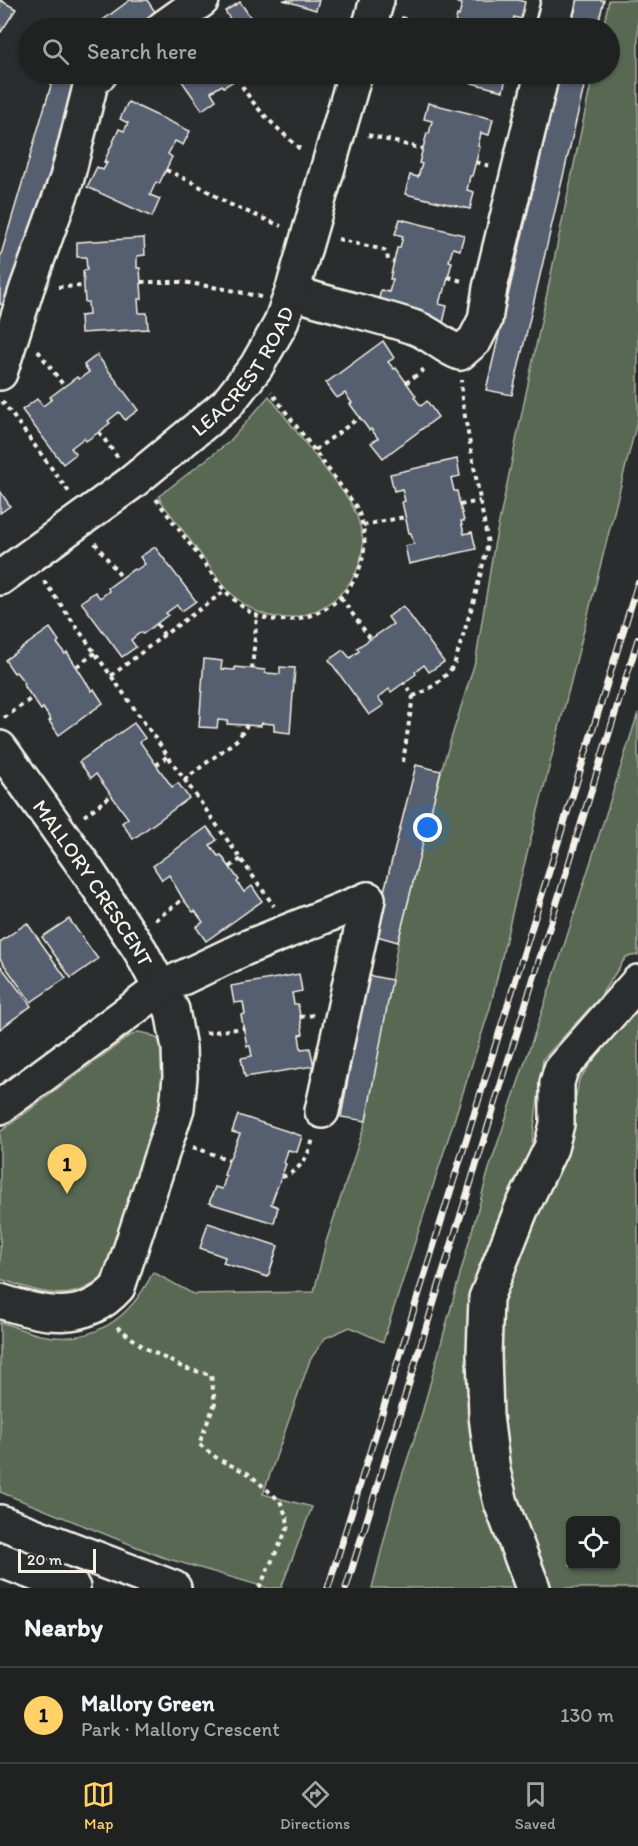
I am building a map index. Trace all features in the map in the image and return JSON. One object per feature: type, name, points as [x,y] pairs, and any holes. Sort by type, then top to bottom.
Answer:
[{"type":"street","points":[[177,18],[202,0]]},
{"type":"street","points":[[554,18],[559,0]]},
{"type":"street","points":[[0,373],[15,322],[66,178],[91,84]]},
{"type":"street","name":"LEACREST ROAD","points":[[0,578],[90,528],[131,483],[227,404],[256,367],[279,325],[318,237],[326,173],[352,84]]},
{"type":"street","points":[[290,298],[376,315],[420,329],[449,349],[460,353],[475,340],[485,320],[490,288],[540,84]]},
{"type":"street","name":"MALLORY CRESCENT","points":[[0,1301],[27,1310],[76,1313],[101,1303],[118,1287],[177,1108],[180,1077],[179,1048],[172,1010],[161,988],[140,950],[2,733]]},
{"type":"street","points":[[161,988],[243,949],[368,899],[322,1111]]},
{"type":"street","points":[[533,1588],[501,1503],[493,1471],[486,1416],[484,1354],[486,1298],[520,1210],[551,1149],[557,1124],[558,1083],[561,1069],[638,982]]},
{"type":"street","name":"MALLORY CRESCENT","points":[[0,1107],[161,988]]},
{"type":"street","points":[[0,1522],[174,1588]]},
{"type":"street","points":[[0,1560],[73,1588]]},
{"type":"path","points":[[241,84],[245,93],[261,112],[326,173]]},
{"type":"path","points":[[359,133],[423,149]]},
{"type":"path","points":[[166,170],[194,183],[229,204],[318,237],[384,250],[388,260],[394,262]]},
{"type":"path","points":[[141,282],[193,283],[290,298]]},
{"type":"path","points":[[15,322],[64,386]]},
{"type":"path","points":[[154,496],[225,591],[237,603],[257,616],[294,621],[320,613],[341,598],[358,574],[362,563],[365,551],[363,525],[355,505],[268,389]]},
{"type":"path","points":[[413,696],[419,695],[434,685],[454,665],[488,544],[461,391]]},
{"type":"path","points":[[0,398],[122,578]]},
{"type":"path","points":[[315,450],[360,417]]},
{"type":"path","points":[[460,505],[480,501]]},
{"type":"path","points":[[363,525],[405,517]]},
{"type":"path","points":[[42,578],[291,931]]},
{"type":"path","points":[[111,676],[164,634],[225,591]]},
{"type":"path","points":[[341,598],[370,638]]},
{"type":"path","points":[[252,669],[257,616]]},
{"type":"path","points":[[157,624],[164,634]]},
{"type":"path","points":[[77,666],[95,653]]},
{"type":"path","points":[[403,762],[413,696],[404,683]]},
{"type":"path","points":[[2,733],[33,698]]},
{"type":"path","points":[[184,780],[238,739],[247,725]]},
{"type":"path","points":[[156,765],[168,756]]},
{"type":"path","points":[[76,822],[112,795]]},
{"type":"path","points":[[230,867],[241,859]]},
{"type":"path","points":[[150,924],[183,899]]},
{"type":"path","points":[[199,1034],[244,1028]]},
{"type":"path","points":[[282,1177],[295,1171],[305,1160],[322,1111]]},
{"type":"path","points":[[188,1145],[229,1160]]},
{"type":"path","points":[[109,1320],[145,1348],[184,1368],[211,1375],[215,1403],[199,1444],[218,1459],[249,1474],[280,1501],[287,1518],[288,1527],[260,1588]]},
{"type":"green space","points":[[609,0],[638,0],[638,418],[490,1008],[383,1342],[350,1327],[325,1338],[310,1360],[263,1494],[312,1507],[281,1588],[268,1588],[162,1557],[0,1492],[0,1322],[40,1335],[77,1336],[93,1332],[108,1325],[134,1303],[153,1272],[193,1294],[314,1292],[326,1242],[366,1121],[398,942],[441,771],[476,659],[494,546],[591,84],[620,84],[620,18],[605,18]]},
{"type":"green space","points":[[269,396],[350,501],[363,539],[360,563],[352,580],[340,594],[326,605],[309,613],[291,617],[273,617],[256,611],[235,597],[217,578],[159,496],[229,442]]},
{"type":"green space","points":[[638,713],[638,955],[626,957],[599,998],[543,1059],[530,1159],[473,1337],[521,1588],[372,1588],[395,1497],[419,1424],[489,1169],[562,952]]},
{"type":"green space","points":[[638,1010],[638,1588],[545,1588],[507,1487],[493,1300],[567,1145],[579,1080],[601,1050]]},
{"type":"green space","points":[[138,1032],[149,1034],[159,1040],[163,1050],[165,1068],[161,1106],[115,1255],[108,1269],[91,1285],[66,1293],[40,1291],[0,1279],[0,1132],[128,1037]]},
{"type":"building","points":[[0,0],[16,9],[1,32],[0,31]]},
{"type":"building","points":[[130,0],[147,0],[156,13],[149,18],[106,18]]},
{"type":"building","points":[[283,0],[319,0],[316,10]]},
{"type":"building","points":[[457,0],[525,2],[521,18],[456,18],[462,4],[457,3]]},
{"type":"building","points":[[577,0],[604,0],[600,18],[572,18]]},
{"type":"building","points":[[240,2],[251,18],[229,18],[225,11]]},
{"type":"building","points":[[51,84],[76,84],[10,307],[0,304],[0,258]]},
{"type":"building","points":[[184,84],[229,84],[224,87],[222,85],[211,92],[216,100],[202,110]]},
{"type":"building","points":[[476,84],[505,84],[503,91]]},
{"type":"building","points":[[558,84],[585,84],[512,395],[486,390]]},
{"type":"building","points":[[128,102],[190,131],[183,145],[175,141],[168,154],[172,157],[159,184],[156,182],[150,195],[160,199],[152,217],[87,187],[97,167],[103,170],[107,163],[104,162],[119,129],[124,131],[128,123],[120,119]]},
{"type":"building","points":[[428,103],[493,119],[489,135],[481,133],[478,146],[480,147],[472,176],[470,176],[467,190],[474,192],[470,209],[405,194],[410,175],[418,177],[422,164],[419,163],[432,121],[424,119]]},
{"type":"building","points":[[400,219],[464,235],[460,250],[453,248],[449,261],[452,262],[439,304],[447,306],[443,323],[377,306],[381,290],[389,292],[393,279],[390,279],[397,248],[400,248],[403,236],[395,234]]},
{"type":"building","points":[[144,238],[145,255],[137,256],[142,299],[138,299],[139,313],[147,313],[148,329],[81,333],[80,316],[89,315],[88,302],[85,302],[83,271],[87,270],[86,257],[77,257],[77,242]]},
{"type":"building","points":[[383,341],[394,358],[388,362],[394,369],[396,368],[421,406],[427,401],[438,417],[383,458],[371,443],[378,438],[371,429],[369,430],[345,393],[337,398],[326,383]]},
{"type":"building","points":[[97,355],[138,410],[125,420],[119,412],[99,432],[86,441],[84,438],[71,448],[76,454],[63,464],[22,410],[37,399],[43,406],[52,399],[50,397],[77,377],[79,379],[89,372],[84,365]]},
{"type":"building","points":[[457,459],[460,476],[451,478],[454,491],[457,491],[464,521],[461,521],[464,534],[472,532],[476,549],[409,564],[405,546],[414,544],[402,502],[405,501],[402,489],[394,491],[390,474]]},
{"type":"building","points":[[0,491],[10,506],[0,513]]},
{"type":"building","points":[[155,547],[196,601],[182,611],[177,605],[166,613],[168,615],[131,640],[136,647],[122,657],[81,602],[95,592],[100,598],[109,591],[108,588],[145,564],[140,557]]},
{"type":"building","points":[[403,606],[444,662],[429,672],[424,665],[415,672],[416,674],[391,692],[389,689],[378,698],[384,705],[369,715],[329,660],[343,650],[350,658],[359,651],[357,648],[393,624],[388,617]]},
{"type":"building","points":[[50,628],[59,641],[57,643],[65,654],[67,652],[92,691],[94,689],[103,703],[59,735],[43,708],[41,710],[23,684],[25,683],[5,660]]},
{"type":"building","points":[[204,659],[222,661],[221,669],[235,670],[235,667],[280,674],[280,667],[295,668],[290,733],[274,731],[274,724],[261,723],[261,726],[227,724],[228,721],[218,720],[217,728],[199,727]]},
{"type":"building","points":[[134,723],[145,738],[140,742],[172,787],[178,783],[189,798],[133,839],[122,823],[128,818],[96,774],[91,778],[79,762]]},
{"type":"building","points":[[416,765],[441,771],[398,942],[373,935]]},
{"type":"building","points":[[207,827],[217,840],[210,845],[218,856],[221,855],[239,880],[237,882],[244,892],[252,886],[262,901],[206,941],[196,927],[203,922],[183,899],[169,875],[162,880],[153,866]]},
{"type":"building","points":[[69,919],[98,959],[71,978],[42,937]]},
{"type":"building","points":[[27,923],[66,978],[31,1002],[0,959],[0,942]]},
{"type":"building","points":[[0,965],[31,1006],[0,1029]]},
{"type":"building","points":[[299,974],[302,991],[292,993],[294,1004],[298,1004],[303,1034],[299,1035],[301,1049],[310,1048],[314,1066],[245,1077],[241,1058],[252,1056],[250,1046],[247,1046],[241,1015],[245,1014],[243,1002],[234,1003],[231,986]]},
{"type":"building","points":[[367,975],[392,980],[366,1121],[341,1117]]},
{"type":"building","points":[[238,1115],[302,1136],[297,1152],[288,1150],[284,1163],[286,1164],[271,1204],[278,1207],[274,1223],[209,1203],[215,1187],[222,1189],[226,1176],[224,1175],[240,1134],[232,1132]]},
{"type":"building","points":[[208,1223],[278,1246],[268,1277],[223,1263],[225,1257],[200,1248]]},
{"type":"railway","points":[[328,1588],[638,583]]},
{"type":"railway","points":[[346,1588],[638,639]]},
{"type":"place","name":"Mallory Green","points":[[67,1194]]}]
